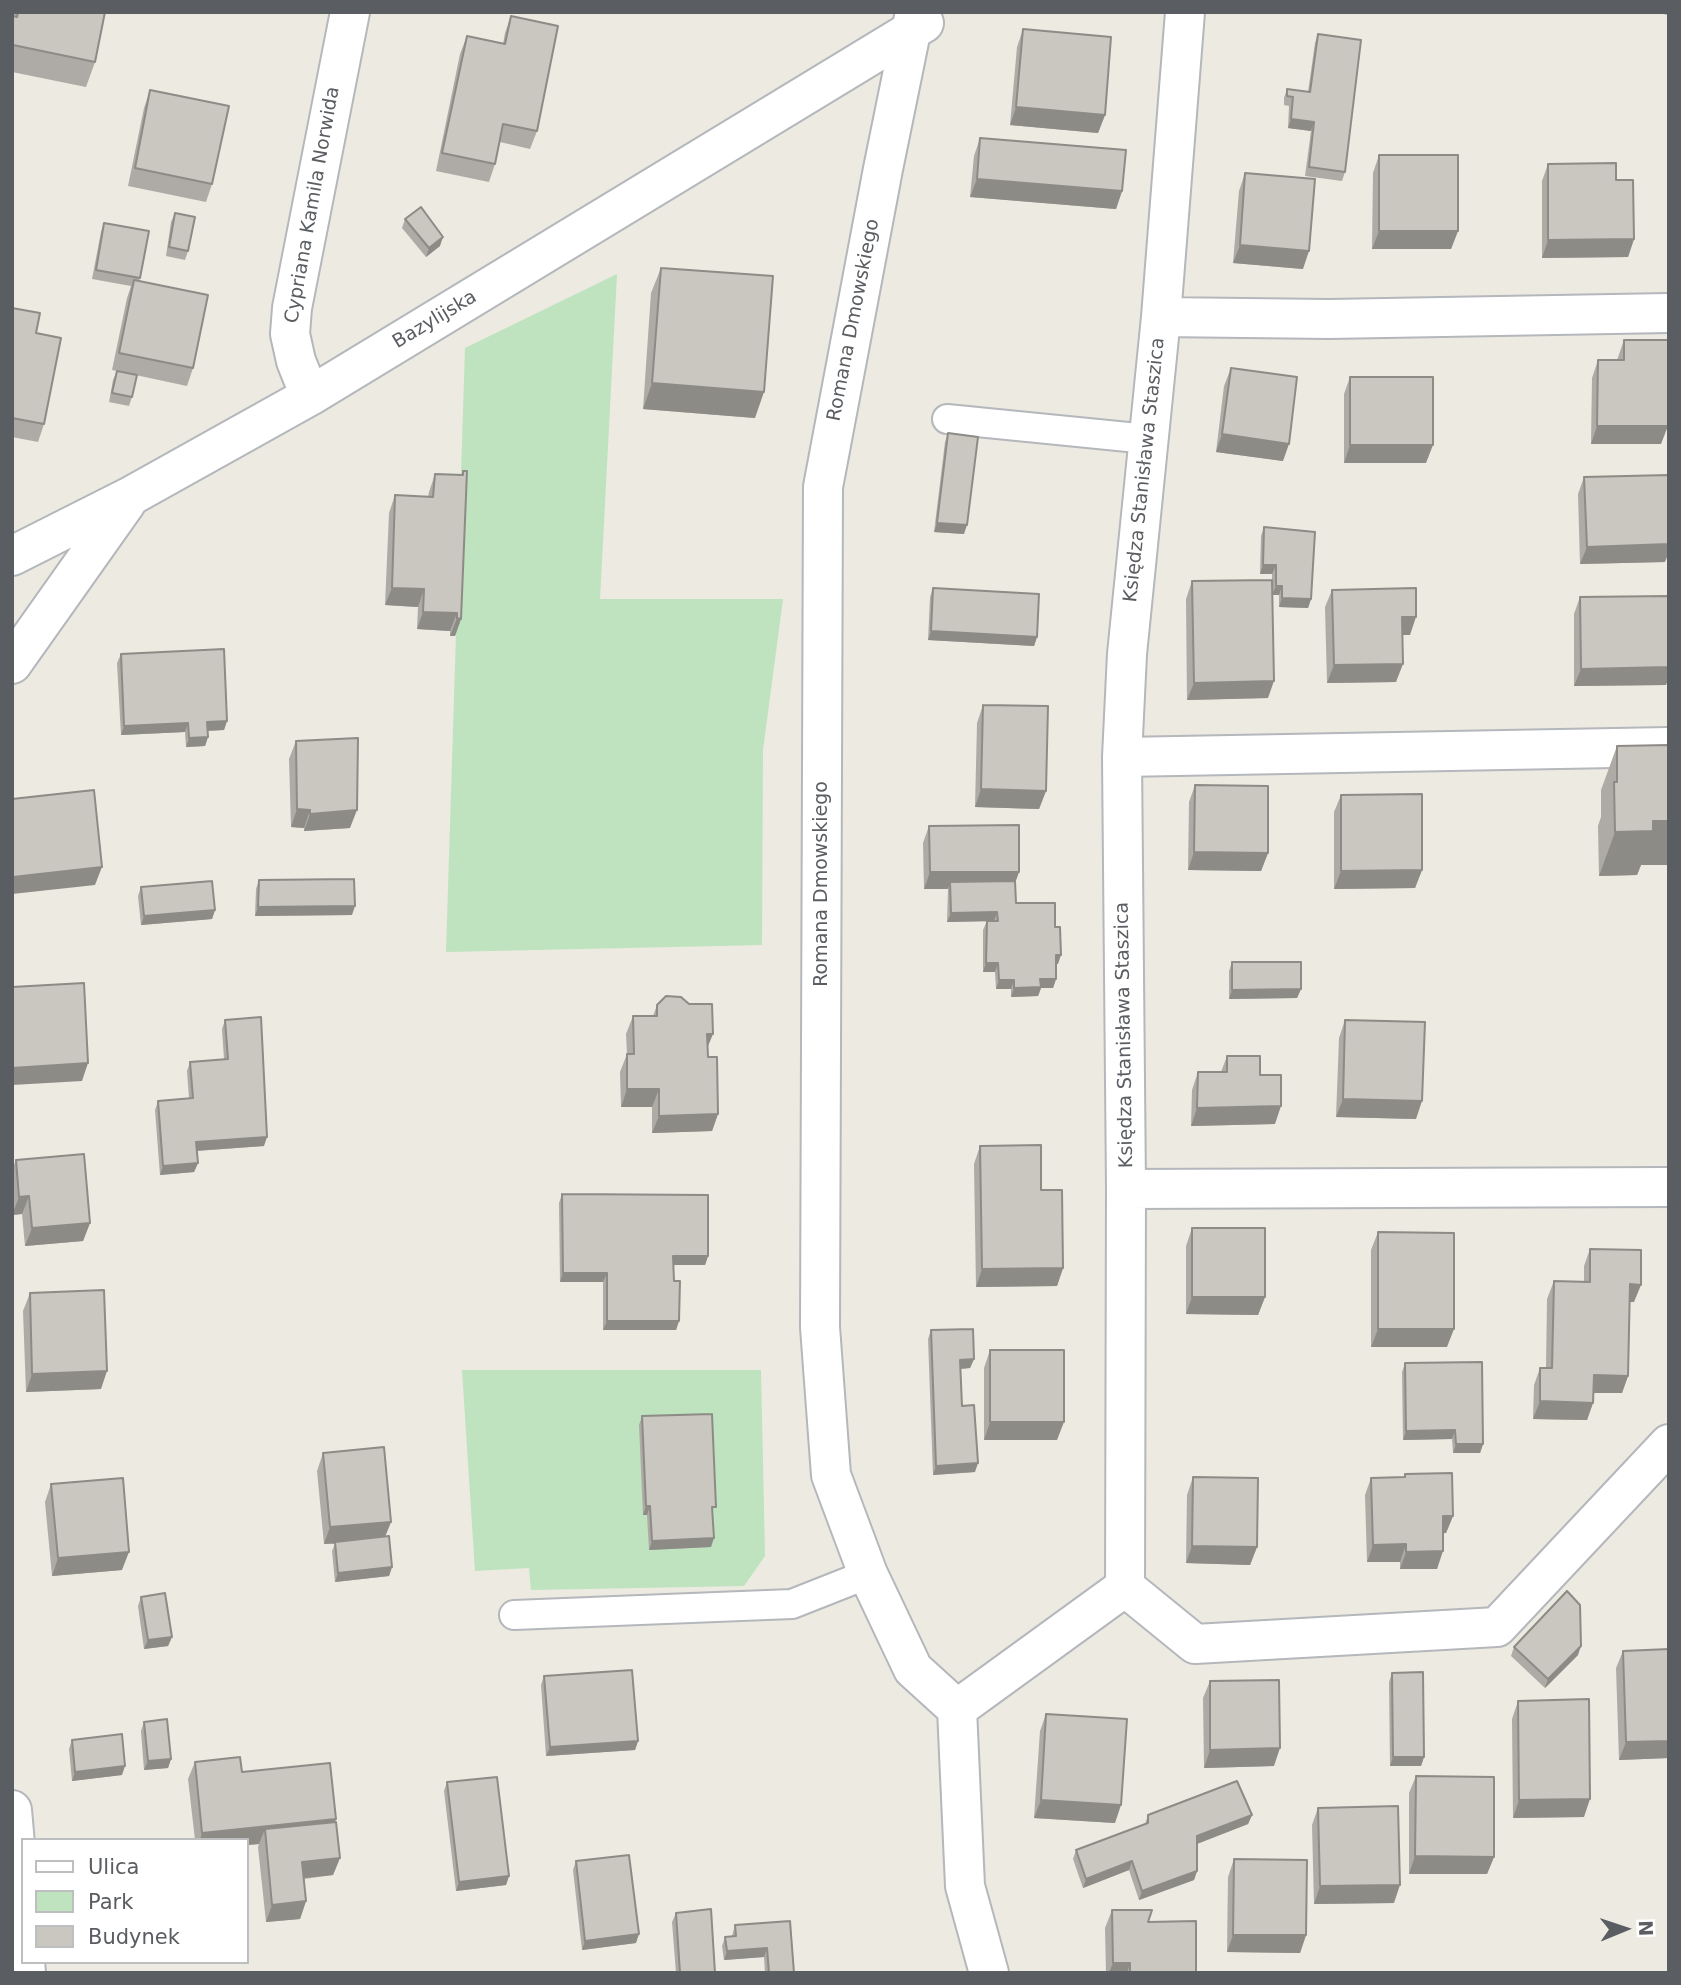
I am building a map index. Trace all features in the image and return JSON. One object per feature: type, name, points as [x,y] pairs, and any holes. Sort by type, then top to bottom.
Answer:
[{"type":"street","name":"Cypriana Kamila Norwida","points":[[310,396],[296,361],[290,334],[292,308],[350,12]]},
{"type":"street","name":"Księdza Stanisława Staszica","points":[[1125,1587],[1126,1189],[1122,757],[1127,654],[1161,317],[1185,12]]},
{"type":"street","name":"Bazylijska","points":[[12,664],[129,497],[310,396],[922,18]]},
{"type":"street","name":"Romana Dmowskiego","points":[[922,18],[883,169],[823,487],[820,1327],[831,1475],[868,1574],[913,1669],[957,1709]]},
{"type":"street","points":[[1161,317],[1329,319],[1669,313]]},
{"type":"street","points":[[12,556],[129,497]]},
{"type":"street","points":[[1122,757],[1669,747]]},
{"type":"street","points":[[1126,1189],[1669,1187]]},
{"type":"street","points":[[989,1973],[965,1886],[957,1709],[1125,1587],[1195,1644],[1497,1627],[1669,1444]]},
{"type":"street","points":[[12,1810],[21,1911]]},
{"type":"lane","points":[[947,419],[1148,439]]},
{"type":"lane","points":[[514,1615],[792,1604],[868,1574]]},
{"type":"green space","points":[[617,274],[600,599],[783,599],[763,750],[762,945],[446,952],[465,348]]},
{"type":"green space","points":[[462,1370],[761,1370],[765,1556],[744,1586],[531,1590],[529,1568],[475,1571]]},
{"type":"building","points":[[18,12],[105,12],[95,62],[13,45],[12,51],[12,16],[17,17]]},
{"type":"building","points":[[511,16],[558,26],[537,131],[503,124],[495,164],[442,153],[467,36],[505,44]]},
{"type":"building","points":[[1023,29],[1111,37],[1105,115],[1016,107]]},
{"type":"building","points":[[1318,34],[1361,40],[1345,172],[1309,167],[1314,122],[1291,119],[1293,97],[1287,96],[1287,89],[1310,92]]},
{"type":"building","points":[[150,90],[229,106],[212,184],[135,168]]},
{"type":"building","points":[[980,138],[1126,150],[1122,191],[977,179]]},
{"type":"building","points":[[1379,155],[1458,155],[1458,231],[1379,231]]},
{"type":"building","points":[[1616,163],[1616,180],[1633,180],[1634,239],[1548,240],[1548,164]]},
{"type":"building","points":[[1245,173],[1315,179],[1309,251],[1240,245]]},
{"type":"building","points":[[421,207],[443,237],[429,248],[405,219]]},
{"type":"building","points":[[175,213],[195,217],[188,251],[169,247]]},
{"type":"building","points":[[104,223],[149,231],[140,278],[96,270]]},
{"type":"building","points":[[661,268],[773,276],[764,392],[652,383]]},
{"type":"building","points":[[134,280],[208,295],[193,368],[119,353]]},
{"type":"building","points":[[12,308],[40,313],[36,333],[61,338],[44,424],[12,418]]},
{"type":"building","points":[[1624,340],[1668,340],[1668,426],[1597,426],[1598,360],[1624,360]]},
{"type":"building","points":[[1231,368],[1297,377],[1289,444],[1222,434]]},
{"type":"building","points":[[117,371],[137,375],[132,397],[112,393]]},
{"type":"building","points":[[1350,377],[1433,377],[1433,445],[1350,445]]},
{"type":"building","points":[[948,433],[978,437],[967,525],[937,523]]},
{"type":"building","points":[[463,471],[467,471],[461,619],[457,618],[457,613],[423,612],[424,589],[392,588],[395,495],[433,497],[435,474],[463,475]]},
{"type":"building","points":[[1669,475],[1669,544],[1587,547],[1584,477]]},
{"type":"building","points":[[1264,527],[1315,532],[1311,599],[1282,598],[1282,586],[1276,586],[1276,565],[1263,565]]},
{"type":"building","points":[[1272,580],[1274,681],[1194,683],[1192,581]]},
{"type":"building","points":[[933,588],[1039,594],[1037,637],[931,631]]},
{"type":"building","points":[[1416,588],[1416,617],[1402,617],[1403,664],[1334,665],[1332,590]]},
{"type":"building","points":[[1669,596],[1669,667],[1581,669],[1580,597]]},
{"type":"building","points":[[224,649],[227,721],[207,722],[208,737],[189,738],[188,723],[124,726],[121,654]]},
{"type":"building","points":[[983,705],[1048,706],[1046,791],[981,789]]},
{"type":"building","points":[[358,738],[357,810],[310,814],[310,810],[297,809],[296,741]]},
{"type":"building","points":[[1669,745],[1669,821],[1653,821],[1653,831],[1615,832],[1614,782],[1617,782],[1617,746]]},
{"type":"building","points":[[1195,785],[1268,786],[1268,853],[1194,852]]},
{"type":"building","points":[[94,790],[102,867],[13,877],[12,799]]},
{"type":"building","points":[[1422,794],[1422,870],[1341,871],[1341,795]]},
{"type":"building","points":[[1019,825],[1019,872],[930,872],[929,826]]},
{"type":"building","points":[[354,879],[355,906],[258,907],[259,880]]},
{"type":"building","points":[[212,881],[215,910],[144,916],[141,887]]},
{"type":"building","points":[[1015,881],[1016,903],[1055,903],[1055,927],[1060,927],[1061,955],[1056,955],[1056,979],[1040,979],[1041,987],[1014,988],[1014,980],[999,980],[998,963],[986,963],[987,921],[998,921],[997,912],[951,913],[950,882]]},
{"type":"building","points":[[1232,962],[1301,962],[1301,989],[1232,990]]},
{"type":"building","points":[[84,983],[88,1063],[12,1068],[12,987]]},
{"type":"building","points":[[666,996],[681,997],[689,1004],[712,1004],[713,1034],[707,1034],[708,1057],[717,1057],[718,1114],[659,1116],[659,1089],[627,1089],[627,1054],[634,1054],[633,1016],[657,1016],[657,1005]]},
{"type":"building","points":[[261,1017],[267,1137],[196,1142],[198,1163],[163,1166],[158,1101],[193,1098],[190,1062],[228,1059],[225,1020]]},
{"type":"building","points":[[1345,1020],[1425,1022],[1422,1101],[1343,1099]]},
{"type":"building","points":[[1227,1056],[1260,1056],[1260,1075],[1281,1075],[1281,1106],[1197,1108],[1198,1072],[1227,1072]]},
{"type":"building","points":[[1041,1145],[1041,1190],[1062,1190],[1063,1268],[982,1269],[980,1146]]},
{"type":"building","points":[[84,1154],[90,1223],[32,1228],[29,1196],[19,1197],[16,1160]]},
{"type":"building","points":[[562,1194],[708,1195],[708,1256],[673,1256],[674,1281],[680,1281],[679,1321],[607,1321],[607,1273],[563,1273]]},
{"type":"building","points":[[1192,1228],[1265,1228],[1265,1297],[1192,1297]]},
{"type":"building","points":[[1378,1232],[1454,1233],[1454,1329],[1378,1329]]},
{"type":"building","points":[[1590,1249],[1641,1250],[1641,1285],[1630,1284],[1628,1376],[1594,1375],[1593,1403],[1540,1401],[1540,1368],[1552,1368],[1554,1281],[1590,1282]]},
{"type":"building","points":[[104,1290],[107,1371],[32,1374],[30,1293]]},
{"type":"building","points":[[973,1329],[974,1359],[960,1360],[962,1406],[974,1405],[978,1463],[936,1466],[931,1330]]},
{"type":"building","points":[[990,1350],[1064,1350],[1064,1422],[990,1422]]},
{"type":"building","points":[[1482,1362],[1483,1444],[1456,1444],[1455,1430],[1406,1431],[1405,1363]]},
{"type":"building","points":[[712,1414],[716,1507],[712,1507],[714,1538],[652,1541],[650,1506],[646,1506],[642,1416]]},
{"type":"building","points":[[384,1447],[391,1522],[330,1527],[323,1453]]},
{"type":"building","points":[[1452,1473],[1453,1516],[1443,1516],[1443,1551],[1406,1552],[1406,1544],[1373,1545],[1371,1478]]},
{"type":"building","points":[[1193,1477],[1258,1478],[1257,1547],[1192,1546]]},
{"type":"building","points":[[123,1478],[129,1552],[58,1558],[51,1484]]},
{"type":"building","points":[[389,1536],[392,1567],[338,1573],[335,1542]]},
{"type":"building","points":[[1567,1591],[1580,1605],[1581,1646],[1548,1679],[1514,1647]]},
{"type":"building","points":[[165,1593],[172,1637],[148,1640],[141,1597]]},
{"type":"building","points":[[1669,1649],[1669,1741],[1626,1742],[1623,1651]]},
{"type":"building","points":[[632,1670],[638,1741],[550,1747],[544,1676]]},
{"type":"building","points":[[1423,1672],[1424,1757],[1393,1757],[1392,1673]]},
{"type":"building","points":[[1279,1680],[1280,1748],[1210,1750],[1210,1681]]},
{"type":"building","points":[[1589,1699],[1590,1799],[1519,1800],[1518,1701]]},
{"type":"building","points":[[1046,1714],[1127,1719],[1121,1805],[1041,1800]]},
{"type":"building","points":[[167,1719],[171,1759],[148,1761],[144,1722]]},
{"type":"building","points":[[122,1734],[125,1766],[75,1772],[72,1740]]},
{"type":"building","points":[[240,1757],[242,1772],[330,1763],[336,1819],[202,1833],[195,1762]]},
{"type":"building","points":[[1416,1776],[1494,1777],[1494,1857],[1415,1856]]},
{"type":"building","points":[[497,1777],[509,1876],[459,1882],[447,1782]]},
{"type":"building","points":[[1237,1781],[1252,1815],[1197,1836],[1197,1871],[1142,1891],[1132,1861],[1086,1879],[1076,1850],[1148,1823],[1148,1815]]},
{"type":"building","points":[[1398,1806],[1400,1885],[1320,1886],[1318,1808]]},
{"type":"building","points":[[336,1822],[340,1858],[302,1862],[306,1901],[272,1905],[265,1829]]},
{"type":"building","points":[[629,1855],[639,1934],[585,1941],[576,1861]]},
{"type":"building","points":[[1234,1859],[1307,1860],[1306,1935],[1233,1935]]},
{"type":"building","points":[[711,1909],[715,1973],[680,1973],[676,1913]]},
{"type":"building","points":[[1112,1910],[1152,1910],[1148,1922],[1196,1921],[1196,1973],[1130,1973],[1130,1963],[1113,1963]]},
{"type":"building","points":[[790,1921],[794,1973],[769,1973],[767,1948],[727,1951],[725,1937],[736,1936],[735,1925]]}]
